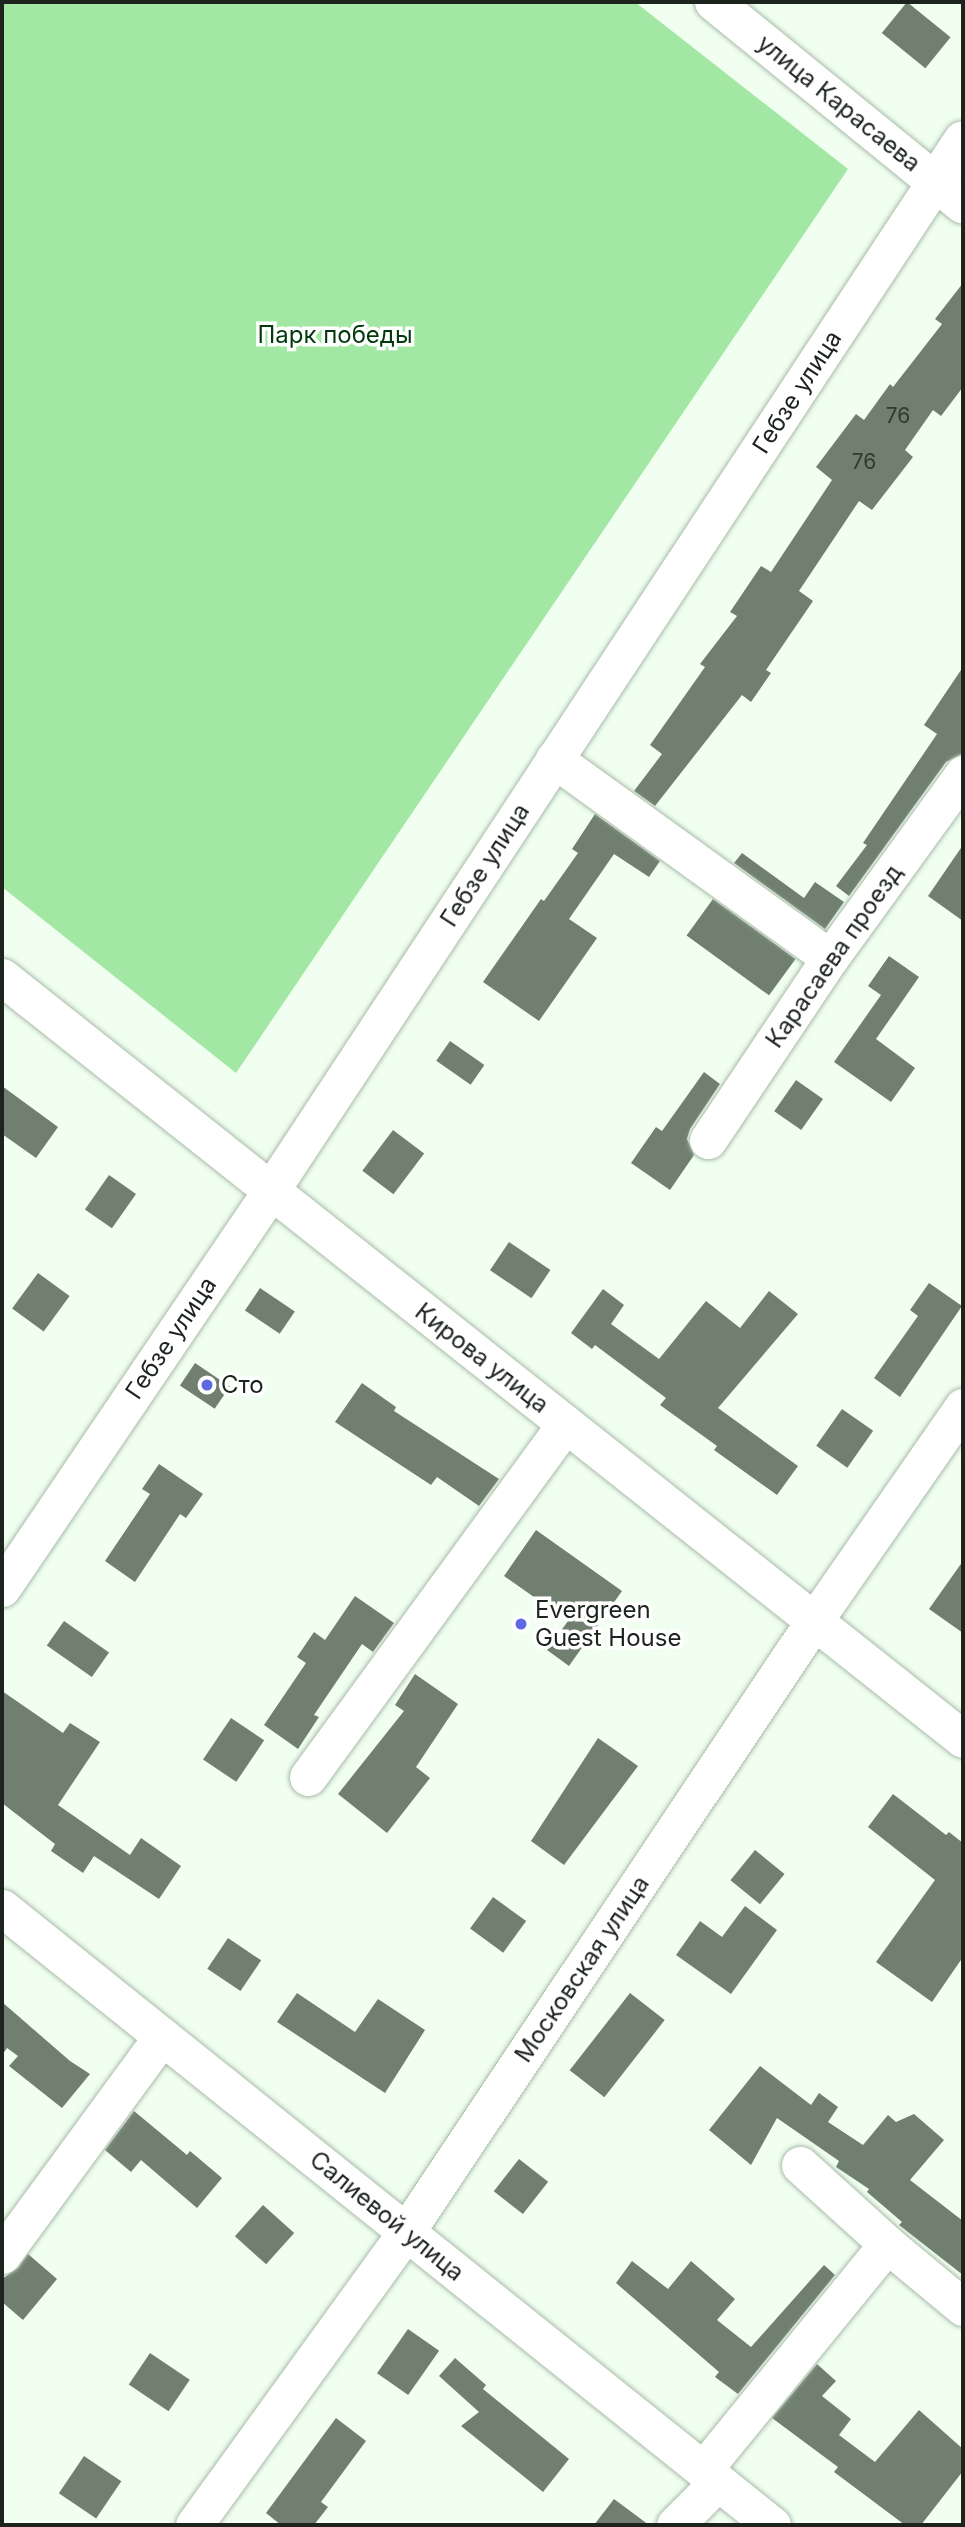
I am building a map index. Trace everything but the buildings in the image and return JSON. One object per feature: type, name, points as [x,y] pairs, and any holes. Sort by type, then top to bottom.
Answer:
[{"type":"main road","name":"улица Карасаева","points":[[714,2],[949,193]]},
{"type":"main road","name":"Гебзе улица","points":[[949,193],[963,140]]},
{"type":"street","name":"Гебзе улица","points":[[2,1588],[271,1190],[554,760],[949,193]]},
{"type":"street","points":[[554,760],[830,958]]},
{"type":"street","name":"Карасаева проезд","points":[[708,1140],[830,958],[963,774]]},
{"type":"street","name":"Кирова улица","points":[[2,977],[963,1739]]},
{"type":"street","name":"Московская улица","points":[[194,2525],[406,2232],[814,1621],[963,1407]]},
{"type":"street","points":[[308,1777],[565,1424]]},
{"type":"street","name":"Салиевой улица","points":[[2,1908],[772,2525]]},
{"type":"street","points":[[2,2255],[162,2036]]},
{"type":"street","points":[[800,2165],[887,2244],[963,2307]]},
{"type":"street","points":[[675,2525],[887,2244]]},
{"type":"green space","name":"Парк победы","points":[[2,2],[635,2],[848,169],[236,1073],[2,887]]},
{"type":"place","name":"Сто","points":[[207,1385]]},
{"type":"place","name":"Evergreen Guest House","points":[[521,1624]]}]
